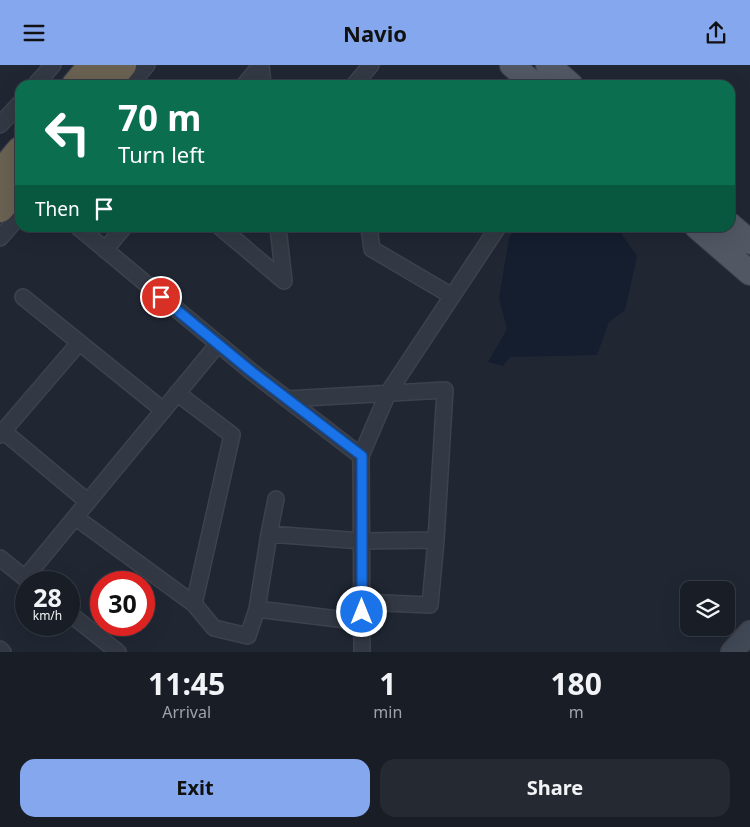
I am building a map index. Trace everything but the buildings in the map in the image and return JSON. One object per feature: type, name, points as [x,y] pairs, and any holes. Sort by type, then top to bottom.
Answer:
[{"type":"highway","points":[[80,80],[93,65]]},
{"type":"highway","points":[[109,80],[122,65]]},
{"type":"highway","points":[[0,208],[9,169]]},
{"type":"main road","points":[[512,65],[529,80]]},
{"type":"main road","points":[[548,65],[565,80]]},
{"type":"main road","points":[[735,229],[750,242]]},
{"type":"main road","points":[[703,232],[750,273]]},
{"type":"street","points":[[40,80],[53,65]]},
{"type":"street","points":[[134,80],[147,65]]},
{"type":"street","points":[[248,80],[261,65]]},
{"type":"street","points":[[261,65],[262,80]]},
{"type":"street","points":[[358,80],[371,65]]},
{"type":"street","points":[[0,125],[15,108]]},
{"type":"street","points":[[0,238],[15,221]]},
{"type":"street","points":[[84,232],[252,372],[362,456]]},
{"type":"street","points":[[105,250],[120,232]]},
{"type":"street","points":[[226,232],[284,281],[279,232]]},
{"type":"street","points":[[370,232],[372,249],[452,296]]},
{"type":"street","points":[[362,652],[362,456],[388,393],[495,232]]},
{"type":"street","points":[[23,297],[163,410]]},
{"type":"street","points":[[79,343],[2,433],[88,501]]},
{"type":"street","points":[[35,571],[75,517],[218,344]]},
{"type":"street","points":[[287,399],[445,390],[430,605],[362,602]]},
{"type":"street","points":[[177,393],[232,435],[194,604]]},
{"type":"street","points":[[75,517],[194,604],[214,628],[248,635],[257,609],[276,499]]},
{"type":"street","points":[[269,534],[362,541],[436,540]]},
{"type":"street","points":[[0,558],[17,571]]},
{"type":"street","points":[[257,609],[362,623]]},
{"type":"street","points":[[80,623],[110,650]]},
{"type":"street","points":[[732,652],[750,632]]},
{"type":"street","points":[[0,649],[3,652]]},
{"type":"water","points":[[513,232],[621,232],[637,256],[625,310],[609,322],[597,355],[510,357],[503,366],[488,362],[507,329],[499,298],[509,238]]},
{"type":"route","points":[[161,297],[252,372],[362,456],[362,612]]}]
